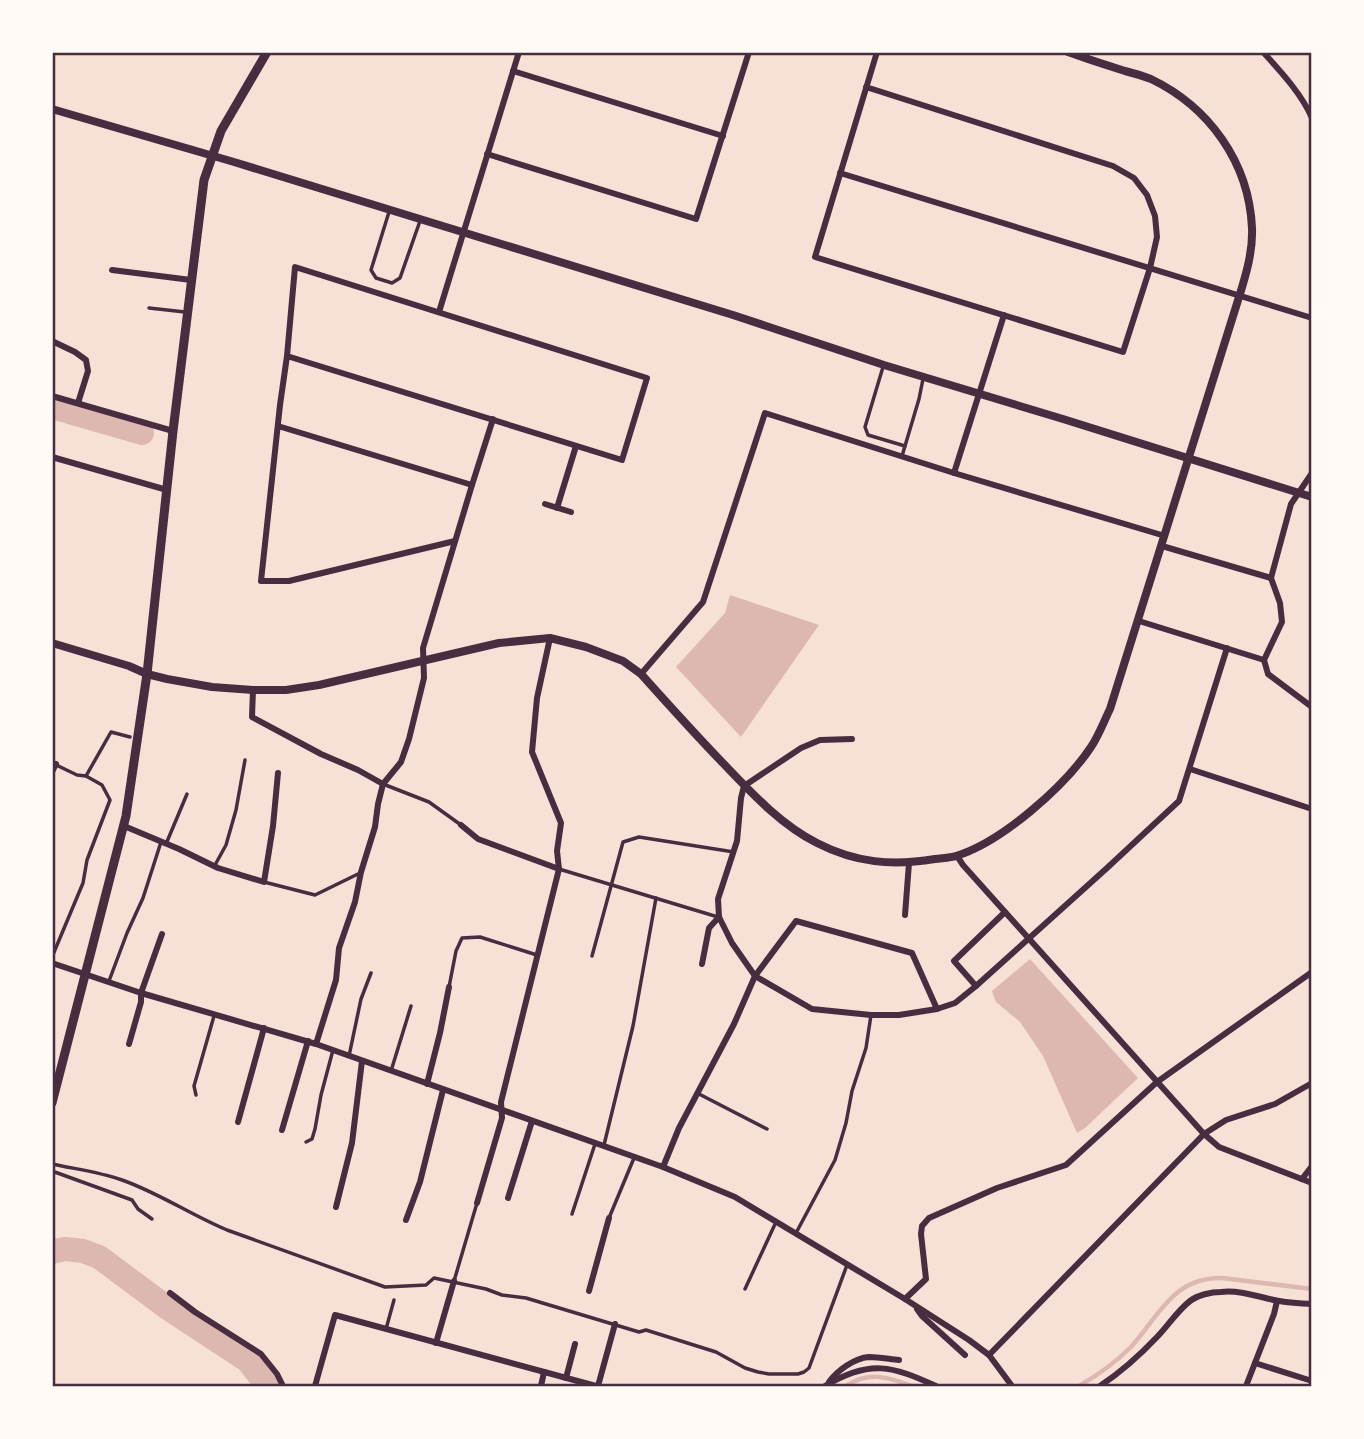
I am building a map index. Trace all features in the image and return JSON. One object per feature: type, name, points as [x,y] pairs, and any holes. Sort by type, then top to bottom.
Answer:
[{"type":"main road","points":[[52,1103],[87,975],[124,826],[134,773],[148,674],[173,431],[204,180],[221,131],[267,52]]},
{"type":"street","points":[[439,312],[519,52]]},
{"type":"street","points":[[487,154],[696,219],[749,52]]},
{"type":"street","points":[[866,87],[1113,166],[1134,178],[1147,195],[1155,216],[1157,237],[1123,352],[815,257],[866,87],[877,52]]},
{"type":"street","points":[[52,643],[148,674],[212,687],[286,690],[319,685],[499,643],[550,638],[586,647],[623,661],[640,674],[744,786],[786,823],[816,843],[850,856],[880,863],[909,863],[957,856],[991,840],[1023,818],[1073,770],[1092,745],[1110,709],[1247,269],[1252,229],[1246,192],[1238,167],[1224,141],[1203,115],[1182,97],[1149,79],[1097,57],[1068,52]]},
{"type":"street","points":[[1263,52],[1281,72],[1307,108],[1311,118]]},
{"type":"street","points":[[513,71],[723,136]]},
{"type":"street","points":[[52,109],[212,155],[733,315],[884,365],[1311,497]]},
{"type":"street","points":[[840,173],[1311,318]]},
{"type":"street","points":[[287,356],[622,460],[647,378],[295,267],[261,581],[289,581],[455,541]]},
{"type":"street","points":[[112,270],[191,280]]},
{"type":"street","points":[[954,473],[1004,315]]},
{"type":"street","points":[[52,341],[86,360],[88,371],[78,403]]},
{"type":"street","points":[[52,396],[173,431]]},
{"type":"street","points":[[640,674],[703,602],[765,413],[1165,536]]},
{"type":"street","points":[[316,1044],[335,980],[339,948],[355,902],[375,827],[383,783],[401,762],[409,740],[424,678],[424,648],[493,419]]},
{"type":"street","points":[[278,426],[471,485]]},
{"type":"street","points":[[557,508],[576,446]]},
{"type":"street","points":[[52,457],[167,490]]},
{"type":"street","points":[[1311,473],[1292,504],[1271,578],[1280,603],[1282,622],[1264,660],[1268,674],[1311,707]]},
{"type":"street","points":[[545,504],[570,512]]},
{"type":"street","points":[[1162,546],[1271,578]]},
{"type":"street","points":[[1139,621],[1264,660]]},
{"type":"street","points":[[477,1203],[502,1118],[501,1102],[559,869],[557,851],[561,823],[532,752],[537,698],[550,638]]},
{"type":"street","points":[[852,739],[820,740],[801,748],[744,786],[737,841],[718,899],[719,917],[732,943],[755,976],[812,1009],[899,1015],[937,1009],[956,1003],[976,986],[1179,801],[1227,649]]},
{"type":"street","points":[[253,690],[252,717],[383,783]]},
{"type":"street","points":[[52,772],[54,763]]},
{"type":"street","points":[[1190,769],[1311,809]]},
{"type":"street","points":[[124,826],[214,866],[264,882],[278,773]]},
{"type":"street","points":[[461,825],[478,839],[559,869]]},
{"type":"street","points":[[957,856],[1204,1134],[1219,1147],[1311,1182]]},
{"type":"street","points":[[905,915],[909,863]]},
{"type":"street","points":[[976,986],[954,961],[1005,912]]},
{"type":"street","points":[[702,964],[709,928],[719,917]]},
{"type":"street","points":[[663,1167],[679,1128],[734,1024],[755,976],[796,920],[912,953],[937,1009]]},
{"type":"street","points":[[129,1044],[141,993],[162,934]]},
{"type":"street","points":[[52,963],[141,993],[308,1041],[604,1145],[735,1197],[905,1299],[989,1355],[1012,1387]]},
{"type":"street","points":[[905,1299],[926,1279],[921,1234],[922,1226],[929,1218],[997,1188],[1066,1165],[1157,1082],[1311,972]]},
{"type":"street","points":[[427,1084],[449,987]]},
{"type":"street","points":[[237,1122],[264,1028]]},
{"type":"street","points":[[282,1129],[308,1041]]},
{"type":"street","points":[[336,1207],[352,1143],[362,1060]]},
{"type":"street","points":[[989,1355],[1204,1134],[1226,1120],[1275,1104],[1311,1083]]},
{"type":"street","points":[[406,1220],[420,1182],[443,1090]]},
{"type":"street","points":[[508,1198],[532,1121]]},
{"type":"street","points":[[1302,1179],[1311,1166]]},
{"type":"street","points":[[589,1291],[610,1218]]},
{"type":"street","points":[[436,1342],[454,1281]]},
{"type":"street","points":[[1100,1387],[1156,1339],[1194,1299],[1215,1292],[1227,1292],[1311,1304]]},
{"type":"street","points":[[170,1293],[261,1354],[283,1387]]},
{"type":"street","points":[[1246,1387],[1277,1301]]},
{"type":"street","points":[[914,1305],[922,1316],[965,1355]]},
{"type":"street","points":[[315,1387],[335,1315],[597,1387],[615,1324]]},
{"type":"street","points":[[566,1378],[575,1344]]},
{"type":"street","points":[[827,1385],[844,1368],[863,1358],[899,1360],[890,1369]]},
{"type":"street","points":[[1255,1363],[1311,1381]]},
{"type":"street","points":[[827,1385],[866,1369],[877,1368],[903,1371],[936,1387]]},
{"type":"street","points":[[541,1387],[544,1373]]},
{"type":"lane","points":[[390,210],[371,270],[376,278],[392,283],[400,278],[420,219]]},
{"type":"lane","points":[[149,308],[187,312]]},
{"type":"lane","points":[[884,365],[865,427],[868,435],[905,446]]},
{"type":"lane","points":[[902,457],[923,377]]},
{"type":"lane","points":[[86,776],[111,732],[130,737]]},
{"type":"lane","points":[[214,866],[226,845],[236,810],[245,760]]},
{"type":"lane","points":[[52,957],[83,883],[86,860],[110,800],[102,785],[54,763]]},
{"type":"lane","points":[[383,783],[429,802],[461,825]]},
{"type":"lane","points":[[109,983],[163,843],[187,793]]},
{"type":"lane","points":[[592,956],[623,842],[639,837],[734,852]]},
{"type":"lane","points":[[559,869],[719,917]]},
{"type":"lane","points":[[264,882],[315,895],[361,872]]},
{"type":"lane","points":[[604,1145],[633,1026],[656,898]]},
{"type":"lane","points":[[449,987],[456,951],[462,938],[480,937],[537,955]]},
{"type":"lane","points":[[349,1056],[361,999],[371,973]]},
{"type":"lane","points":[[391,1071],[411,1006]]},
{"type":"lane","points":[[196,1095],[194,1086],[214,1014]]},
{"type":"lane","points":[[795,1234],[835,1160],[866,1048],[870,1015]]},
{"type":"lane","points":[[306,1142],[312,1139],[316,1129],[321,1095],[333,1050]]},
{"type":"lane","points":[[697,1093],[767,1129]]},
{"type":"lane","points":[[572,1214],[596,1143]]},
{"type":"lane","points":[[610,1218],[634,1156]]},
{"type":"lane","points":[[52,1164],[121,1179],[202,1220],[385,1287],[426,1285],[434,1278],[454,1281],[502,1295],[526,1298],[639,1332],[646,1330],[716,1352],[745,1368],[769,1374],[801,1373],[808,1370],[846,1265]]},
{"type":"lane","points":[[52,1171],[132,1200],[138,1209],[152,1219]]},
{"type":"lane","points":[[454,1281],[477,1203]]},
{"type":"lane","points":[[746,1289],[776,1222]]},
{"type":"lane","points":[[386,1329],[394,1300]]},
{"type":"shaded area","points":[[730,595],[819,625],[741,737],[676,667],[725,613]]},
{"type":"shaded area","points":[[1030,959],[1138,1078],[1077,1133],[1043,1056],[1020,1022],[996,1002],[992,991]]},
{"type":"waterway","points":[[52,407],[142,433]]},
{"type":"waterway","points":[[52,1252],[65,1249],[83,1251],[99,1257],[169,1309],[248,1361],[267,1386]]},
{"type":"waterway","points":[[1079,1386],[1125,1353],[1159,1311],[1179,1291],[1191,1284],[1205,1279],[1222,1278],[1312,1289]]},
{"type":"waterway","points":[[846,1386],[871,1377],[895,1380],[912,1386]]}]
